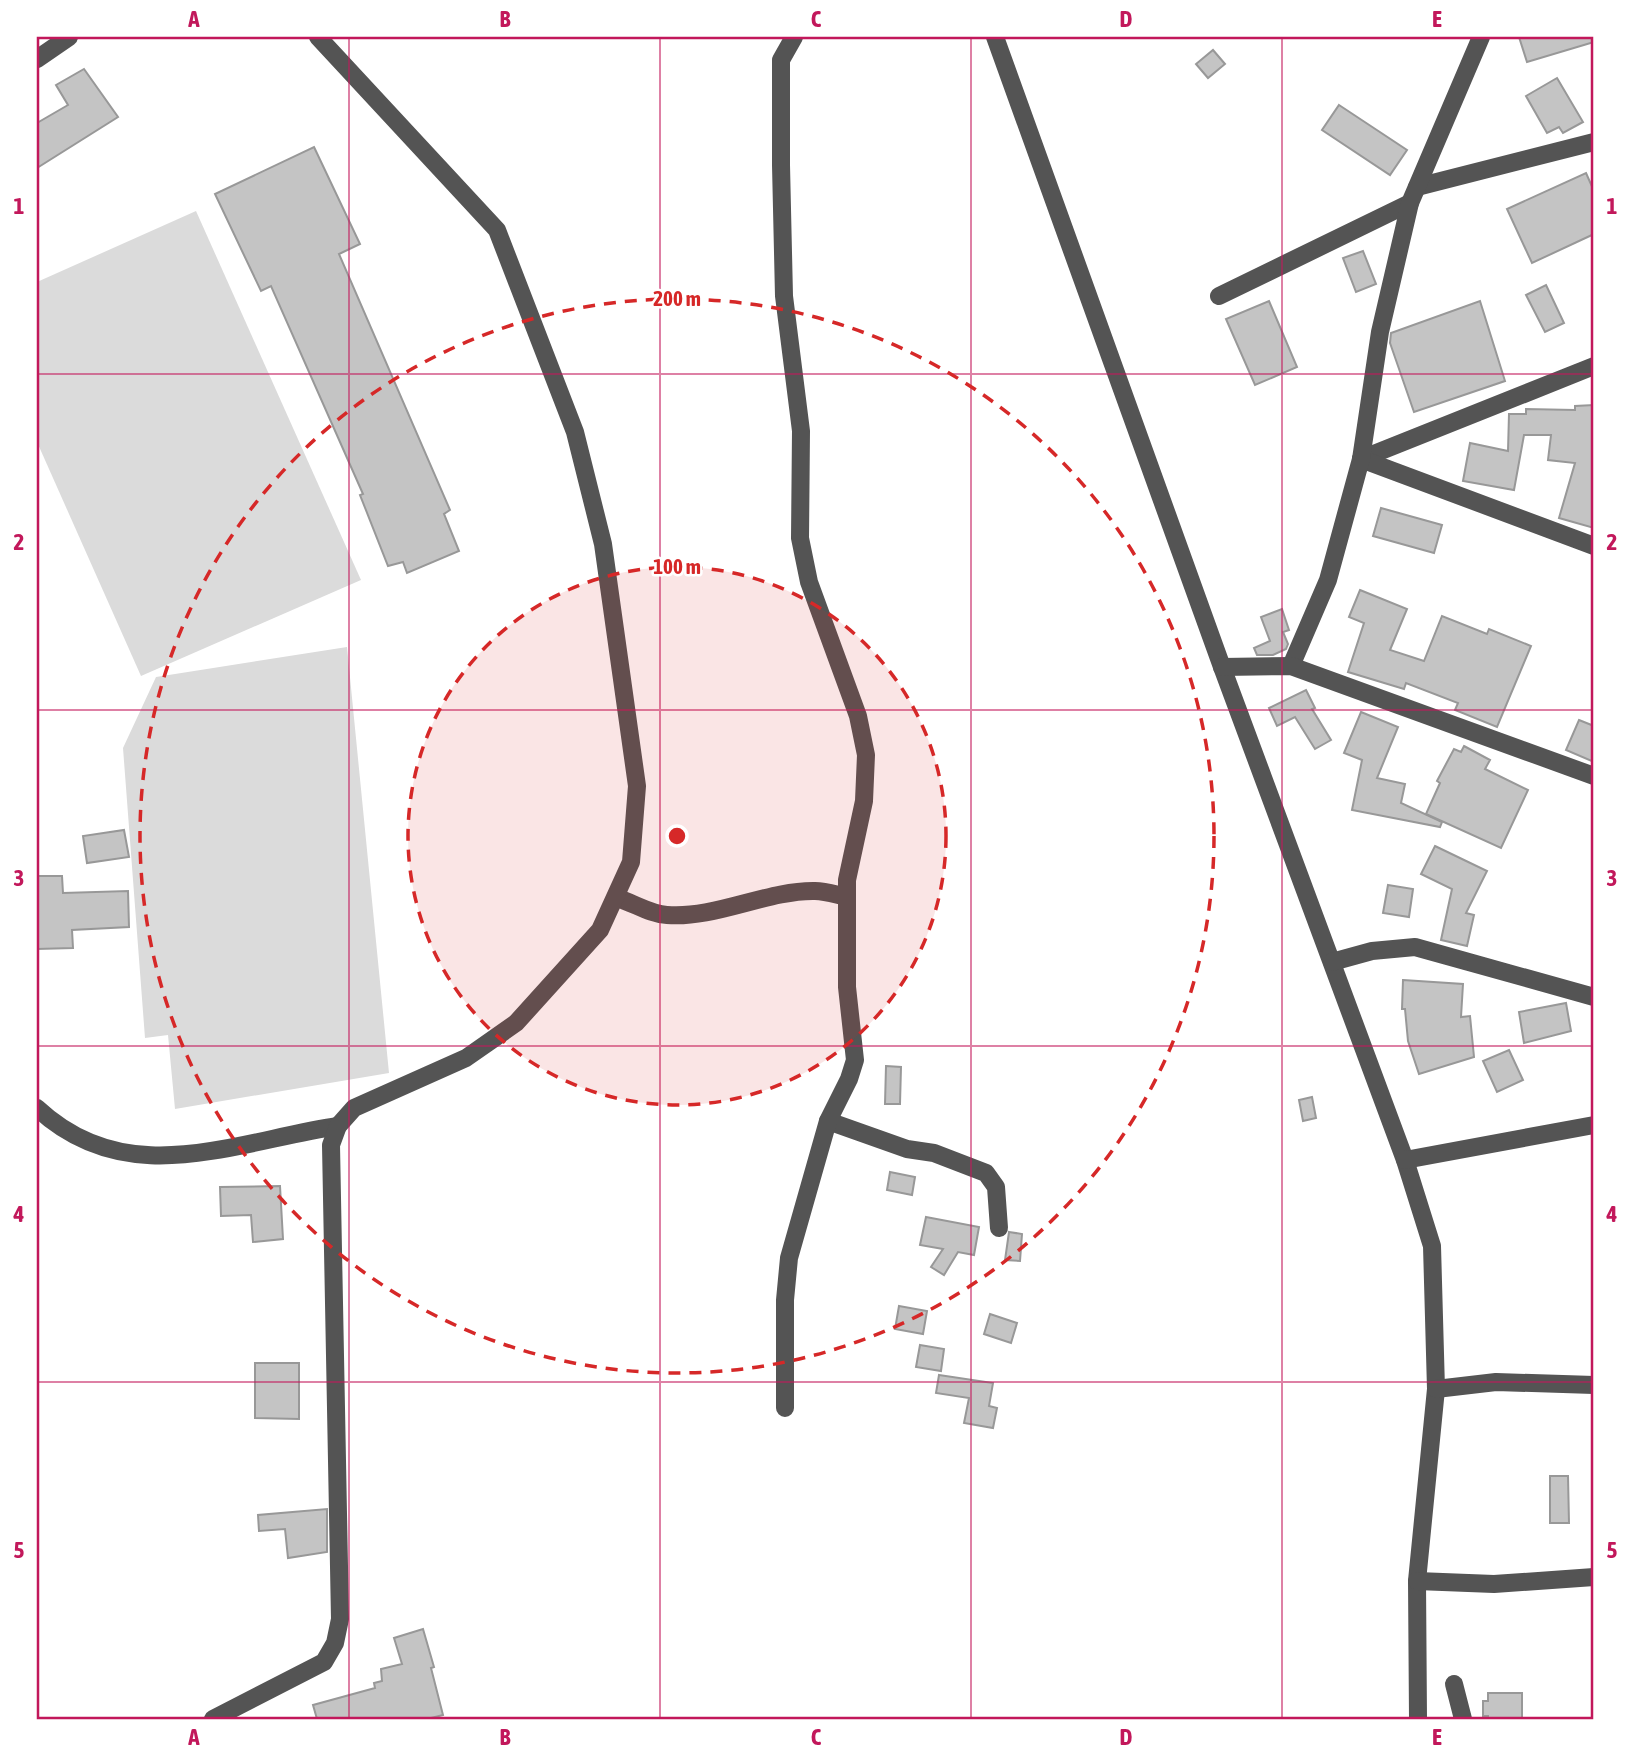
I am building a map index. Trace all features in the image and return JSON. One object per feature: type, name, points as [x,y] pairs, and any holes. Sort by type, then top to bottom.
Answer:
[{"type":"street","points":[[37,59],[69,37]]},
{"type":"street","points":[[213,1719],[324,1662],[335,1643],[340,1619],[331,1146],[338,1126],[354,1108],[466,1058],[516,1023],[600,930],[617,898],[631,862],[637,786],[603,544],[575,432],[496,230],[318,37]]},
{"type":"street","points":[[785,1408],[785,1300],[789,1258],[828,1121],[849,1079],[855,1060],[847,987],[847,897],[854,838],[864,801],[866,755],[858,716],[809,582],[800,538],[801,432],[785,296],[781,165],[781,60],[794,37]]},
{"type":"street","points":[[1291,666],[1328,580],[1361,459],[1380,332],[1414,195],[1481,37]]},
{"type":"street","points":[[1002,40],[1222,667],[1405,1160],[1432,1246],[1436,1388],[1417,1581],[1418,1719]]},
{"type":"street","points":[[1219,296],[1414,195],[1594,142]]},
{"type":"street","points":[[1361,459],[1594,366]]},
{"type":"street","points":[[1361,459],[1594,546]]},
{"type":"street","points":[[1222,667],[1291,666],[1594,776]]},
{"type":"street","points":[[617,898],[638,904],[654,914],[670,915],[692,914],[815,891],[847,897]]},
{"type":"street","points":[[1332,962],[1372,951],[1415,947],[1594,997]]},
{"type":"street","points":[[37,1108],[71,1135],[118,1154],[146,1156],[195,1153],[338,1126]]},
{"type":"street","points":[[828,1121],[907,1149],[934,1153],[986,1172],[996,1187],[999,1228]]},
{"type":"street","points":[[1405,1160],[1594,1125]]},
{"type":"street","points":[[1436,1388],[1496,1382],[1594,1385]]},
{"type":"street","points":[[1417,1581],[1494,1584],[1594,1577]]},
{"type":"street","points":[[1454,1684],[1463,1719]]},
{"type":"shaded area","points":[[196,211],[361,580],[141,676],[37,442],[37,282]]},
{"type":"shaded area","points":[[347,647],[389,1073],[175,1109],[168,1035],[145,1038],[123,748],[156,677]]},
{"type":"building","points":[[1519,37],[1594,37],[1594,42],[1527,62]]},
{"type":"building","points":[[1213,50],[1225,64],[1208,78],[1196,64]]},
{"type":"building","points":[[84,69],[118,117],[37,168],[37,123],[68,105],[56,85]]},
{"type":"building","points":[[1557,78],[1583,122],[1563,133],[1559,127],[1547,133],[1526,96]]},
{"type":"building","points":[[1339,105],[1407,150],[1390,175],[1322,130]]},
{"type":"building","points":[[314,147],[360,244],[339,254],[450,510],[444,514],[459,551],[407,573],[403,562],[388,566],[360,495],[363,494],[271,286],[261,291],[215,194]]},
{"type":"building","points":[[1586,173],[1594,191],[1594,234],[1532,263],[1507,209]]},
{"type":"building","points":[[1363,251],[1376,284],[1356,292],[1343,258]]},
{"type":"building","points":[[1546,285],[1564,323],[1545,332],[1526,295]]},
{"type":"building","points":[[1269,301],[1297,367],[1255,385],[1226,319]]},
{"type":"building","points":[[1480,301],[1505,381],[1414,412],[1390,343],[1391,333]]},
{"type":"building","points":[[1594,405],[1594,528],[1559,518],[1575,463],[1548,460],[1551,435],[1524,435],[1514,490],[1463,481],[1470,443],[1508,451],[1509,414],[1526,414],[1526,409],[1575,410],[1575,406]]},
{"type":"building","points":[[1381,508],[1442,525],[1434,553],[1373,536]]},
{"type":"building","points":[[1360,590],[1407,609],[1390,650],[1424,661],[1442,616],[1487,634],[1489,629],[1531,646],[1497,727],[1455,710],[1458,703],[1406,683],[1404,689],[1348,672],[1364,623],[1349,617]]},
{"type":"building","points":[[1282,609],[1289,630],[1283,632],[1288,644],[1286,649],[1273,655],[1257,655],[1254,648],[1270,641],[1261,617]]},
{"type":"building","points":[[1306,690],[1315,708],[1312,709],[1331,740],[1315,749],[1295,717],[1277,726],[1269,708]]},
{"type":"building","points":[[1361,712],[1398,727],[1377,778],[1405,784],[1401,803],[1442,822],[1440,827],[1352,810],[1362,760],[1344,753]]},
{"type":"building","points":[[1579,720],[1594,726],[1594,762],[1566,750]]},
{"type":"building","points":[[1464,746],[1490,760],[1485,769],[1528,790],[1501,848],[1426,814],[1440,783],[1437,781],[1454,749],[1461,752]]},
{"type":"building","points":[[124,830],[129,857],[87,863],[83,836]]},
{"type":"building","points":[[1435,846],[1487,871],[1466,913],[1474,915],[1467,946],[1441,940],[1452,889],[1421,874]]},
{"type":"building","points":[[37,876],[62,876],[63,893],[128,891],[129,927],[72,930],[73,948],[37,949]]},
{"type":"building","points":[[1388,885],[1413,889],[1409,917],[1383,913]]},
{"type":"building","points":[[1403,980],[1463,984],[1461,1017],[1470,1016],[1474,1057],[1419,1074],[1408,1041],[1405,1009],[1402,1009]]},
{"type":"building","points":[[1566,1003],[1571,1031],[1524,1043],[1519,1012]]},
{"type":"building","points":[[1509,1050],[1523,1080],[1497,1092],[1483,1061]]},
{"type":"building","points":[[886,1066],[901,1067],[900,1104],[885,1104]]},
{"type":"building","points":[[1312,1097],[1316,1118],[1303,1121],[1299,1100]]},
{"type":"building","points":[[890,1172],[915,1177],[912,1195],[887,1190]]},
{"type":"building","points":[[280,1186],[283,1239],[253,1242],[251,1215],[221,1216],[220,1187]]},
{"type":"building","points":[[926,1217],[979,1227],[974,1255],[958,1252],[944,1275],[931,1267],[943,1249],[920,1245]]},
{"type":"building","points":[[1009,1232],[1022,1234],[1020,1261],[1005,1260]]},
{"type":"building","points":[[899,1306],[927,1311],[923,1334],[895,1329]]},
{"type":"building","points":[[990,1314],[1017,1323],[1011,1343],[984,1334]]},
{"type":"building","points":[[920,1345],[944,1349],[941,1371],[916,1367]]},
{"type":"building","points":[[255,1363],[299,1363],[299,1419],[255,1418]]},
{"type":"building","points":[[939,1375],[993,1383],[989,1406],[997,1408],[993,1428],[964,1423],[969,1398],[936,1393]]},
{"type":"building","points":[[1550,1476],[1568,1476],[1569,1523],[1550,1523]]},
{"type":"building","points":[[327,1509],[327,1552],[288,1558],[285,1529],[259,1531],[258,1515]]},
{"type":"building","points":[[423,1629],[434,1667],[431,1668],[443,1715],[427,1719],[317,1719],[313,1705],[375,1688],[374,1683],[382,1681],[381,1669],[402,1664],[394,1638]]},
{"type":"building","points":[[1488,1693],[1522,1693],[1522,1719],[1488,1719],[1488,1716],[1483,1716],[1483,1701],[1488,1701]]}]
